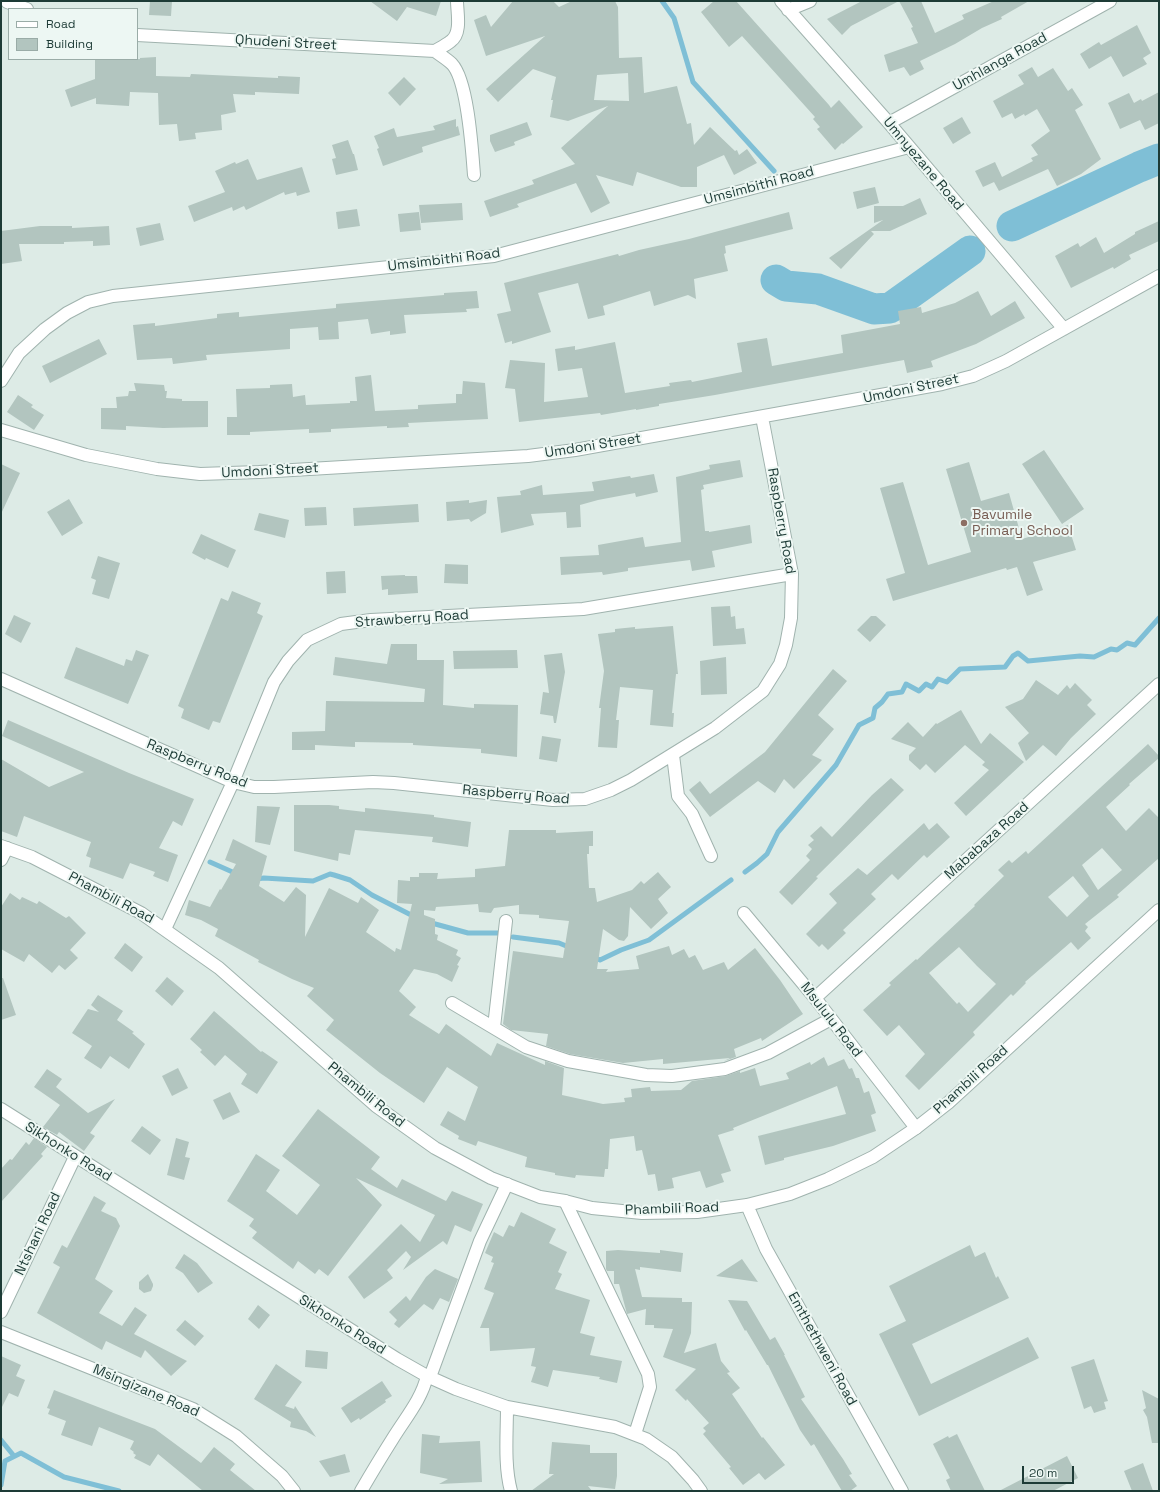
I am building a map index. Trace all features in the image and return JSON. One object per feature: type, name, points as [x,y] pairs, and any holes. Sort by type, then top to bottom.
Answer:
[{"type":"street","points":[[456,1],[458,25],[454,38],[452,41],[434,51],[452,64],[460,78],[466,108],[474,175]]},
{"type":"street","points":[[785,6],[810,1]]},
{"type":"street","name":"Umhlanga Road","points":[[889,123],[1110,1]]},
{"type":"street","points":[[6,4],[23,8]]},
{"type":"street","name":"Umnyezane Road","points":[[785,6],[889,123],[1064,329]]},
{"type":"street","name":"Qhudeni Street","points":[[138,35],[434,51]]},
{"type":"street","name":"Umsimbithi Road","points":[[1,381],[19,353],[45,329],[67,313],[88,302],[113,296],[494,256],[909,147]]},
{"type":"street","name":"Umdoni Street","points":[[1,430],[94,457],[157,469],[200,474],[259,472],[528,456],[575,450],[762,418],[942,384],[973,376],[1006,361],[1159,276]]},
{"type":"street","name":"Raspberry Road","points":[[1,679],[233,782],[254,787],[394,782],[553,800],[585,800],[631,780],[715,728],[762,691],[780,664],[786,645],[791,618],[792,574],[762,418]]},
{"type":"street","name":"Strawberry Road","points":[[165,929],[233,782],[274,682],[288,661],[307,640],[341,624],[370,620],[583,609],[792,574]]},
{"type":"street","name":"Mababaza Road","points":[[815,998],[1159,684]]},
{"type":"street","points":[[673,754],[678,796],[692,814],[711,856]]},
{"type":"street","points":[[1,860],[4,847]]},
{"type":"street","name":"Phambili Road","points":[[4,847],[32,857],[79,880],[141,913],[165,929],[219,968],[376,1106],[435,1148],[491,1178],[540,1197],[565,1201],[592,1208],[642,1213],[697,1212],[747,1205],[790,1194],[828,1179],[873,1157],[916,1128],[948,1103],[1159,910]]},
{"type":"street","name":"Msululu Road","points":[[744,913],[815,998],[916,1128]]},
{"type":"street","points":[[494,1027],[506,921]]},
{"type":"street","points":[[452,1002],[526,1047],[568,1061],[646,1075],[672,1076],[725,1069],[768,1053],[831,1020]]},
{"type":"street","name":"Sikhonko Road","points":[[1,1109],[397,1359],[429,1377],[456,1389],[507,1407],[615,1427],[635,1434],[646,1439],[672,1457],[701,1491]]},
{"type":"street","name":"Ntshani Road","points":[[1,1312],[75,1157]]},
{"type":"street","points":[[361,1491],[425,1386],[480,1241],[507,1184]]},
{"type":"street","points":[[565,1201],[648,1374],[650,1387],[635,1434]]},
{"type":"street","name":"Emthethweni Road","points":[[747,1205],[766,1249],[902,1491]]},
{"type":"street","name":"Msingizane Road","points":[[1,1332],[193,1409],[236,1436],[282,1476],[294,1491]]},
{"type":"street","points":[[507,1407],[508,1463],[509,1484],[511,1491]]},
{"type":"building","points":[[150,1],[172,1],[171,16],[149,15]]},
{"type":"building","points":[[370,1],[441,1],[436,16],[407,7],[397,21]]},
{"type":"building","points":[[513,1],[553,1],[559,7],[572,1],[615,1],[618,7],[619,58],[642,57],[644,93],[677,86],[687,124],[691,123],[694,145],[710,127],[735,151],[737,150],[739,155],[747,149],[757,163],[734,175],[724,155],[697,167],[697,187],[681,187],[637,172],[633,186],[596,175],[610,203],[591,213],[576,183],[517,204],[519,207],[490,217],[484,201],[534,184],[532,180],[575,164],[561,148],[608,106],[568,121],[550,117],[553,100],[551,100],[556,77],[533,69],[498,102],[486,89],[545,36],[486,56],[474,20],[486,15],[491,27]],"holes":[[[628,73],[629,101],[594,100],[597,75]]]},
{"type":"building","points":[[714,1],[736,1],[831,108],[839,100],[863,127],[835,150],[817,129],[820,127],[813,119],[815,117],[742,36],[729,47],[701,12]]},
{"type":"building","points":[[862,1],[899,1],[851,26],[842,35],[827,19]]},
{"type":"building","points":[[899,1],[921,1],[935,33],[964,19],[962,15],[994,1],[1029,1],[1001,17],[1002,19],[920,61],[924,69],[910,76],[904,67],[889,72],[884,55],[918,43],[911,28],[913,27]]},
{"type":"building","points":[[1137,25],[1151,53],[1143,58],[1147,64],[1123,77],[1111,56],[1089,69],[1080,54],[1099,42],[1101,45]]},
{"type":"building","points":[[156,57],[156,76],[190,77],[191,74],[278,78],[278,76],[300,77],[299,94],[255,92],[255,95],[233,94],[236,112],[221,115],[222,130],[195,133],[196,139],[179,141],[177,124],[159,125],[158,93],[130,92],[129,106],[96,104],[96,98],[71,107],[65,90],[95,79],[95,60],[138,60],[140,58]]},
{"type":"building","points":[[1032,67],[1038,77],[1053,68],[1068,91],[1072,88],[1083,105],[1075,110],[1101,159],[1081,174],[1057,186],[1048,169],[999,191],[994,182],[983,187],[975,171],[995,162],[1002,177],[1033,161],[1031,158],[1038,155],[1031,145],[1050,131],[1037,109],[1025,116],[1024,114],[1015,119],[1012,113],[1002,118],[993,101],[1024,84],[1018,75]]},
{"type":"building","points":[[404,77],[416,89],[400,106],[388,93]]},
{"type":"building","points":[[1159,92],[1159,123],[1145,130],[1140,120],[1120,129],[1108,103],[1129,93],[1134,103],[1141,99],[1142,101]]},
{"type":"building","points":[[962,117],[971,133],[953,144],[943,128]]},
{"type":"building","points":[[456,119],[456,127],[458,126],[460,135],[422,147],[423,152],[383,166],[377,149],[379,148],[374,136],[394,128],[397,137],[435,130],[433,126]]},
{"type":"building","points":[[527,122],[532,135],[514,142],[515,145],[495,152],[490,141],[490,135]]},
{"type":"building","points":[[348,140],[354,154],[358,170],[336,175],[332,159],[336,158],[332,145]]},
{"type":"building","points":[[248,159],[257,180],[302,167],[310,192],[297,196],[296,192],[285,195],[284,192],[246,210],[244,206],[233,211],[232,207],[194,222],[188,206],[225,192],[215,171],[235,162],[236,164]]},
{"type":"building","points":[[875,187],[879,203],[857,209],[853,192]]},
{"type":"building","points":[[920,198],[927,214],[890,231],[871,231],[874,234],[841,269],[829,258],[883,220],[874,223],[874,206],[903,206]]},
{"type":"building","points":[[462,203],[463,220],[421,223],[419,205]]},
{"type":"building","points":[[357,209],[360,226],[338,229],[336,212]]},
{"type":"building","points":[[419,212],[421,230],[400,232],[398,214]]},
{"type":"building","points":[[789,212],[793,229],[725,246],[726,253],[724,254],[728,271],[694,279],[696,299],[688,295],[654,306],[650,291],[603,306],[605,315],[588,319],[578,283],[538,293],[551,332],[512,344],[512,341],[505,343],[497,314],[511,311],[504,283],[618,254],[619,256],[689,239]]},
{"type":"building","points":[[1159,221],[1159,241],[1129,255],[1131,259],[1114,269],[1113,267],[1071,288],[1055,256],[1078,243],[1080,247],[1096,237],[1104,253],[1135,234],[1135,232]]},
{"type":"building","points":[[160,223],[164,240],[140,246],[136,228]]},
{"type":"building","points":[[40,226],[72,226],[72,228],[109,226],[110,245],[93,246],[93,241],[64,242],[64,244],[19,244],[22,261],[1,264],[1,231]]},
{"type":"building","points":[[477,291],[479,308],[466,309],[467,312],[404,315],[406,333],[390,335],[390,331],[371,334],[368,319],[338,322],[339,339],[319,340],[318,327],[290,329],[290,349],[206,355],[207,360],[173,364],[172,358],[137,360],[133,325],[155,323],[155,326],[217,318],[217,314],[239,312],[239,317],[336,308],[336,304]]},
{"type":"building","points":[[978,291],[991,316],[1015,301],[1025,318],[976,344],[931,361],[933,367],[907,373],[904,360],[659,404],[659,406],[636,410],[601,415],[600,413],[519,422],[515,389],[505,388],[510,360],[545,363],[544,402],[588,397],[582,368],[558,371],[555,349],[575,346],[575,350],[615,342],[625,393],[670,386],[669,383],[691,380],[692,382],[742,372],[737,343],[767,338],[772,366],[843,353],[841,335],[900,324],[898,311],[921,307],[922,313],[955,303]]},
{"type":"building","points":[[99,339],[107,354],[50,383],[42,366]]},
{"type":"building","points":[[371,375],[375,411],[418,409],[418,405],[456,403],[456,394],[462,394],[463,381],[485,383],[488,419],[408,423],[409,427],[387,428],[387,426],[331,429],[331,432],[309,433],[309,429],[250,432],[250,435],[227,435],[227,417],[237,417],[236,389],[270,388],[270,385],[292,384],[293,397],[305,395],[306,405],[350,403],[350,401],[357,401],[355,377]]},
{"type":"building","points":[[134,383],[164,385],[165,391],[167,391],[166,398],[182,399],[182,401],[208,401],[208,427],[163,428],[126,426],[126,430],[101,429],[101,408],[117,408],[116,397],[128,396],[129,391],[136,391]]},
{"type":"building","points":[[18,395],[33,405],[31,407],[44,415],[34,430],[7,412]]},
{"type":"building","points":[[1044,450],[1084,509],[1062,524],[1022,464]]},
{"type":"building","points":[[740,460],[743,477],[703,485],[704,489],[701,490],[705,531],[709,532],[750,525],[752,543],[712,551],[715,567],[692,571],[690,560],[628,568],[628,571],[603,575],[602,572],[561,575],[560,557],[599,555],[598,545],[643,537],[645,547],[681,542],[676,477],[710,469],[709,465]]},
{"type":"building","points":[[969,462],[981,501],[1009,493],[1022,539],[1068,525],[1076,550],[1033,562],[1043,590],[1027,596],[1017,567],[1007,570],[1006,568],[893,601],[886,579],[905,573],[880,488],[903,482],[928,565],[971,552],[946,469]]},
{"type":"building","points":[[1,464],[20,473],[1,514]]},
{"type":"building","points":[[654,474],[658,492],[636,497],[635,493],[580,505],[581,527],[567,528],[566,512],[531,514],[534,525],[501,533],[497,497],[521,495],[520,491],[542,485],[543,495],[594,491],[592,482]]},
{"type":"building","points":[[69,499],[83,523],[62,536],[47,512]]},
{"type":"building","points":[[469,500],[469,503],[487,500],[486,513],[471,522],[469,519],[447,521],[446,502]]},
{"type":"building","points":[[418,504],[419,522],[354,526],[353,508]]},
{"type":"building","points":[[326,507],[327,525],[305,526],[304,508]]},
{"type":"building","points":[[259,513],[289,520],[285,538],[254,530]]},
{"type":"building","points":[[201,534],[236,550],[228,568],[206,558],[205,560],[192,553]]},
{"type":"building","points":[[98,556],[120,563],[109,599],[92,594],[96,580],[91,578]]},
{"type":"building","points":[[445,564],[468,565],[468,584],[444,583]]},
{"type":"building","points":[[345,571],[346,593],[327,594],[326,572]]},
{"type":"building","points":[[381,576],[417,576],[418,593],[388,595],[388,589],[382,590]]},
{"type":"building","points":[[232,591],[261,603],[257,613],[263,616],[220,723],[213,721],[209,730],[181,718],[184,709],[178,706],[221,598],[228,601]]},
{"type":"building","points":[[730,606],[731,617],[735,616],[736,629],[744,628],[746,644],[713,646],[711,607]]},
{"type":"building","points":[[14,615],[31,623],[21,643],[5,634]]},
{"type":"building","points":[[871,616],[876,616],[886,625],[870,642],[857,630]]},
{"type":"building","points":[[673,626],[678,674],[676,674],[672,713],[674,713],[673,727],[650,725],[653,690],[620,687],[616,720],[619,720],[617,748],[598,747],[601,708],[599,708],[604,671],[598,634],[615,632],[615,629]]},
{"type":"building","points":[[391,644],[417,644],[417,660],[444,660],[443,705],[474,708],[474,704],[518,705],[517,757],[481,753],[481,749],[413,745],[413,743],[355,742],[355,747],[315,745],[315,750],[292,750],[292,732],[325,731],[326,701],[424,702],[425,689],[333,675],[335,657],[387,664]]},
{"type":"building","points":[[76,647],[124,666],[126,659],[132,661],[136,650],[149,655],[128,704],[64,678]]},
{"type":"building","points":[[517,650],[518,668],[454,669],[453,651]]},
{"type":"building","points":[[562,653],[565,672],[556,723],[554,723],[553,716],[540,714],[543,692],[549,693],[544,655]]},
{"type":"building","points":[[726,657],[727,694],[701,695],[700,661]]},
{"type":"building","points":[[833,669],[847,681],[818,715],[834,729],[812,755],[822,760],[794,789],[784,779],[775,793],[758,781],[710,817],[689,790],[700,781],[710,794],[765,752]]},
{"type":"building","points":[[1036,680],[1058,695],[1067,685],[1070,689],[1075,683],[1092,700],[1087,705],[1096,714],[1071,738],[1056,756],[1043,745],[1026,761],[1018,743],[1029,733],[1005,707],[1023,699]]},
{"type":"building","points":[[961,710],[981,744],[990,733],[1024,762],[966,816],[954,803],[989,770],[982,765],[985,762],[965,745],[935,773],[926,764],[920,770],[909,760],[909,755],[916,748],[891,739],[908,722],[923,737],[936,723],[937,724]]},
{"type":"building","points":[[8,720],[129,773],[194,799],[182,826],[173,821],[159,848],[178,855],[168,882],[153,876],[155,872],[130,863],[123,879],[89,867],[91,858],[86,856],[91,842],[24,816],[17,837],[1,831],[1,759],[49,787],[84,772],[2,736]]},
{"type":"building","points":[[542,736],[561,739],[557,762],[539,759]]},
{"type":"building","points":[[1148,744],[1159,756],[1159,758],[1129,784],[1130,785],[1106,807],[1126,831],[1149,808],[1159,818],[1159,858],[1117,895],[1119,897],[1085,924],[1088,927],[1085,931],[1091,938],[1078,950],[1071,942],[1025,982],[1026,983],[1013,996],[1011,994],[973,1032],[975,1035],[919,1090],[905,1076],[925,1054],[899,1025],[887,1036],[863,1010],[891,985],[889,983],[916,959],[917,960],[975,906],[974,905],[1004,876],[998,870],[1009,860],[1012,863],[1026,851],[1028,854]],"holes":[[[1102,848],[1122,870],[1098,890],[1082,865]],[[1073,876],[1089,896],[1067,917],[1048,897]],[[959,947],[996,984],[968,1012],[959,1002],[957,1004],[929,973]]]},
{"type":"building","points":[[891,778],[904,790],[816,877],[818,878],[792,905],[779,892],[810,860],[806,856],[812,849],[808,845],[814,840],[810,836],[821,826],[832,837],[872,795]]},
{"type":"building","points":[[294,805],[329,805],[339,806],[339,809],[365,812],[365,808],[434,815],[434,817],[471,822],[468,847],[432,842],[433,837],[355,830],[350,855],[339,853],[338,861],[294,851]]},
{"type":"building","points":[[257,806],[280,807],[270,845],[255,842]]},
{"type":"building","points":[[924,823],[929,830],[937,823],[950,837],[927,858],[924,855],[898,880],[892,874],[871,894],[876,899],[843,930],[846,933],[828,950],[822,944],[819,947],[806,934],[837,903],[829,894],[858,868],[867,875]]},
{"type":"building","points":[[509,830],[556,830],[556,833],[593,831],[593,846],[589,846],[589,854],[587,854],[589,888],[595,888],[597,902],[632,890],[641,881],[644,884],[658,872],[671,887],[658,899],[668,913],[651,929],[630,907],[628,936],[624,941],[619,940],[603,929],[597,969],[608,969],[606,972],[639,969],[636,956],[669,946],[672,955],[684,949],[689,958],[695,955],[703,970],[724,962],[728,970],[755,948],[780,980],[803,1014],[762,1041],[761,1038],[734,1049],[736,1057],[724,1061],[730,1058],[663,1064],[663,1059],[623,1063],[570,1054],[546,1046],[548,1034],[511,1030],[503,1024],[513,951],[563,958],[569,921],[539,918],[539,915],[519,914],[519,905],[494,908],[491,913],[479,912],[478,904],[436,907],[435,911],[424,910],[424,915],[435,919],[435,934],[438,935],[437,940],[458,950],[456,955],[461,958],[457,965],[459,966],[452,982],[437,974],[414,969],[399,991],[416,1007],[409,1015],[439,1034],[446,1024],[491,1056],[497,1043],[545,1065],[545,1061],[564,1068],[562,1095],[603,1104],[625,1102],[624,1098],[632,1097],[631,1089],[650,1087],[651,1091],[681,1090],[692,1081],[726,1076],[755,1068],[760,1086],[789,1079],[786,1073],[810,1062],[811,1065],[824,1057],[828,1066],[844,1059],[849,1069],[852,1068],[856,1078],[859,1078],[864,1093],[869,1091],[876,1113],[871,1115],[876,1131],[833,1146],[784,1158],[784,1160],[765,1165],[758,1136],[846,1114],[837,1086],[733,1128],[734,1130],[718,1135],[731,1171],[721,1174],[724,1182],[706,1188],[700,1171],[672,1178],[674,1188],[658,1191],[655,1174],[648,1175],[642,1150],[636,1151],[634,1136],[610,1139],[608,1169],[605,1169],[604,1177],[576,1175],[575,1178],[555,1175],[555,1173],[525,1167],[527,1157],[478,1141],[476,1146],[458,1139],[459,1136],[440,1125],[448,1111],[465,1121],[478,1087],[447,1067],[424,1103],[380,1073],[326,1030],[334,1020],[307,996],[314,988],[258,962],[259,960],[215,936],[218,929],[201,920],[185,915],[189,900],[210,907],[220,889],[221,890],[236,864],[225,860],[233,839],[267,856],[259,886],[284,902],[296,887],[306,895],[305,937],[329,888],[358,903],[361,897],[379,910],[366,932],[395,952],[396,948],[401,950],[412,904],[397,903],[398,880],[410,881],[410,877],[419,877],[419,873],[438,873],[437,879],[475,877],[475,869],[505,866]]},
{"type":"building","points":[[10,893],[20,900],[22,897],[37,904],[39,901],[66,918],[69,916],[86,933],[70,950],[78,958],[65,970],[59,965],[52,973],[29,954],[24,962],[1,949],[1,907]]},
{"type":"building","points":[[125,943],[143,957],[132,972],[114,958]]},
{"type":"building","points":[[167,977],[184,991],[172,1006],[155,991]]},
{"type":"building","points":[[1,978],[3,978],[16,1015],[1,1020]]},
{"type":"building","points":[[98,995],[123,1011],[117,1020],[134,1032],[132,1033],[145,1044],[129,1069],[110,1056],[101,1069],[84,1058],[92,1046],[72,1033],[88,1009],[99,1012],[91,1005]]},
{"type":"building","points":[[214,1011],[261,1052],[262,1051],[278,1062],[257,1094],[241,1084],[247,1074],[225,1055],[215,1066],[200,1052],[202,1050],[190,1039]]},
{"type":"building","points":[[178,1068],[188,1088],[172,1096],[162,1076]]},
{"type":"building","points":[[47,1069],[62,1079],[56,1087],[88,1113],[115,1099],[90,1133],[95,1136],[84,1151],[59,1132],[57,1135],[43,1127],[60,1105],[34,1087]]},
{"type":"building","points":[[230,1092],[240,1112],[223,1120],[213,1100]]},
{"type":"building","points":[[318,1109],[380,1157],[371,1169],[397,1188],[402,1179],[446,1201],[452,1191],[483,1204],[471,1232],[455,1225],[447,1245],[443,1241],[403,1270],[411,1257],[406,1251],[387,1270],[393,1278],[364,1299],[348,1277],[401,1224],[420,1242],[435,1215],[356,1178],[382,1205],[328,1276],[319,1269],[315,1274],[298,1261],[293,1269],[252,1238],[257,1232],[249,1226],[254,1219],[227,1201],[256,1154],[280,1170],[266,1191],[297,1215],[320,1185],[282,1156]]},
{"type":"building","points":[[142,1126],[161,1140],[150,1155],[131,1141]]},
{"type":"building","points":[[34,1138],[47,1147],[41,1154],[43,1156],[1,1202],[1,1169],[10,1159],[12,1160],[26,1142],[29,1145]]},
{"type":"building","points":[[176,1138],[189,1142],[185,1157],[190,1158],[184,1180],[167,1175]]},
{"type":"building","points":[[94,1196],[106,1203],[101,1211],[116,1218],[120,1226],[95,1279],[113,1291],[99,1313],[122,1326],[135,1307],[147,1315],[134,1334],[187,1361],[171,1376],[145,1350],[141,1358],[106,1341],[102,1350],[37,1313],[60,1267],[53,1263],[62,1245],[67,1248]]},
{"type":"building","points":[[521,1212],[556,1229],[549,1243],[567,1252],[558,1272],[562,1274],[555,1289],[590,1300],[580,1333],[595,1337],[590,1355],[622,1361],[617,1383],[599,1379],[600,1377],[553,1370],[548,1387],[531,1382],[536,1367],[531,1366],[535,1348],[490,1351],[489,1328],[480,1328],[494,1293],[484,1289],[494,1263],[491,1262],[493,1257],[485,1253],[494,1232],[503,1237],[509,1225],[514,1227]]},
{"type":"building","points":[[970,1245],[975,1257],[985,1252],[996,1278],[998,1276],[1009,1298],[912,1344],[931,1384],[1028,1337],[1039,1358],[919,1416],[879,1334],[906,1321],[889,1286]]},
{"type":"building","points":[[618,1250],[660,1253],[660,1250],[683,1253],[681,1272],[640,1267],[640,1270],[635,1269],[642,1297],[682,1298],[682,1302],[692,1302],[691,1333],[684,1353],[716,1343],[721,1361],[730,1372],[727,1373],[740,1388],[732,1394],[762,1438],[763,1437],[785,1465],[765,1480],[759,1473],[743,1485],[729,1468],[731,1467],[703,1434],[706,1431],[703,1428],[709,1423],[687,1399],[686,1401],[675,1390],[696,1369],[663,1357],[673,1329],[654,1328],[654,1325],[645,1325],[646,1309],[627,1314],[619,1284],[614,1284],[614,1271],[607,1271],[606,1269],[606,1251]]},
{"type":"building","points":[[184,1254],[197,1263],[213,1283],[198,1293],[183,1273],[175,1268]]},
{"type":"building","points":[[742,1259],[758,1282],[716,1276]]},
{"type":"building","points":[[435,1269],[458,1279],[449,1302],[440,1298],[433,1310],[424,1304],[399,1328],[394,1324],[397,1320],[389,1312],[406,1296],[410,1301],[426,1277]]},
{"type":"building","points":[[148,1274],[153,1286],[151,1291],[144,1293],[139,1289],[139,1282]]},
{"type":"building","points":[[728,1300],[747,1301],[770,1340],[775,1337],[805,1397],[801,1399],[852,1474],[849,1475],[857,1486],[850,1491],[842,1491],[814,1444],[811,1446],[800,1430],[768,1365],[746,1330],[745,1331]]},
{"type":"building","points":[[258,1305],[270,1315],[259,1329],[248,1319]]},
{"type":"building","points":[[185,1320],[204,1336],[195,1346],[176,1330]]},
{"type":"building","points":[[306,1350],[328,1352],[327,1369],[305,1367]]},
{"type":"building","points":[[1,1356],[21,1365],[16,1376],[25,1380],[18,1397],[9,1393],[1,1409]]},
{"type":"building","points":[[1094,1359],[1108,1401],[1104,1402],[1106,1409],[1094,1413],[1091,1406],[1084,1409],[1071,1367]]},
{"type":"building","points":[[276,1364],[302,1382],[285,1406],[294,1409],[295,1406],[316,1437],[306,1431],[290,1427],[291,1422],[254,1399]]},
{"type":"building","points":[[382,1381],[392,1396],[360,1420],[359,1418],[351,1423],[341,1408]]},
{"type":"building","points":[[54,1390],[155,1429],[201,1463],[214,1447],[235,1464],[230,1470],[256,1491],[203,1491],[158,1454],[150,1466],[134,1458],[136,1455],[130,1449],[134,1441],[99,1427],[92,1446],[61,1435],[66,1421],[48,1414],[50,1409],[47,1408]]},
{"type":"building","points":[[1142,1390],[1159,1399],[1159,1443],[1152,1443],[1147,1417],[1143,1410],[1146,1408]]},
{"type":"building","points":[[422,1434],[440,1436],[439,1443],[480,1441],[482,1482],[439,1484],[448,1479],[420,1473]]},
{"type":"building","points":[[957,1434],[985,1491],[951,1491],[946,1480],[950,1478],[933,1444],[948,1436],[949,1438]]},
{"type":"building","points":[[552,1442],[590,1445],[590,1453],[617,1453],[617,1476],[615,1489],[588,1486],[592,1491],[531,1491],[554,1474],[549,1474]]},
{"type":"building","points":[[345,1454],[350,1472],[330,1477],[319,1461]]},
{"type":"building","points":[[1067,1456],[1078,1478],[1053,1491],[999,1491]]},
{"type":"building","points":[[1143,1463],[1153,1491],[1132,1491],[1124,1471]]},
{"type":"waterway","points":[[662,1],[674,18],[693,82],[774,171]]},
{"type":"waterway","points":[[1012,226],[1159,159]]},
{"type":"waterway","points":[[776,280],[786,286],[818,289],[874,309],[890,308],[970,251]]},
{"type":"waterway","points":[[745,872],[767,854],[778,832],[836,765],[859,725],[873,718],[875,708],[888,694],[902,692],[906,684],[919,691],[926,684],[932,687],[938,679],[947,682],[960,669],[1005,667],[1013,656],[1018,653],[1028,661],[1080,656],[1094,657],[1111,649],[1117,650],[1127,643],[1135,645],[1159,618]]},
{"type":"waterway","points":[[210,862],[237,874]]},
{"type":"waterway","points":[[256,879],[264,878],[313,881],[330,874],[350,880],[372,895],[415,917]]},
{"type":"waterway","points":[[593,957],[600,960],[621,950],[649,940],[731,880]]},
{"type":"waterway","points":[[428,922],[468,933],[502,933]]},
{"type":"waterway","points":[[513,937],[559,943],[571,948]]},
{"type":"waterway","points":[[1,1440],[14,1456]]},
{"type":"waterway","points":[[1,1485],[5,1461],[21,1453],[64,1477],[119,1491]]},
{"type":"place","name":"Bavumile Primary School","points":[[964,523]]}]
